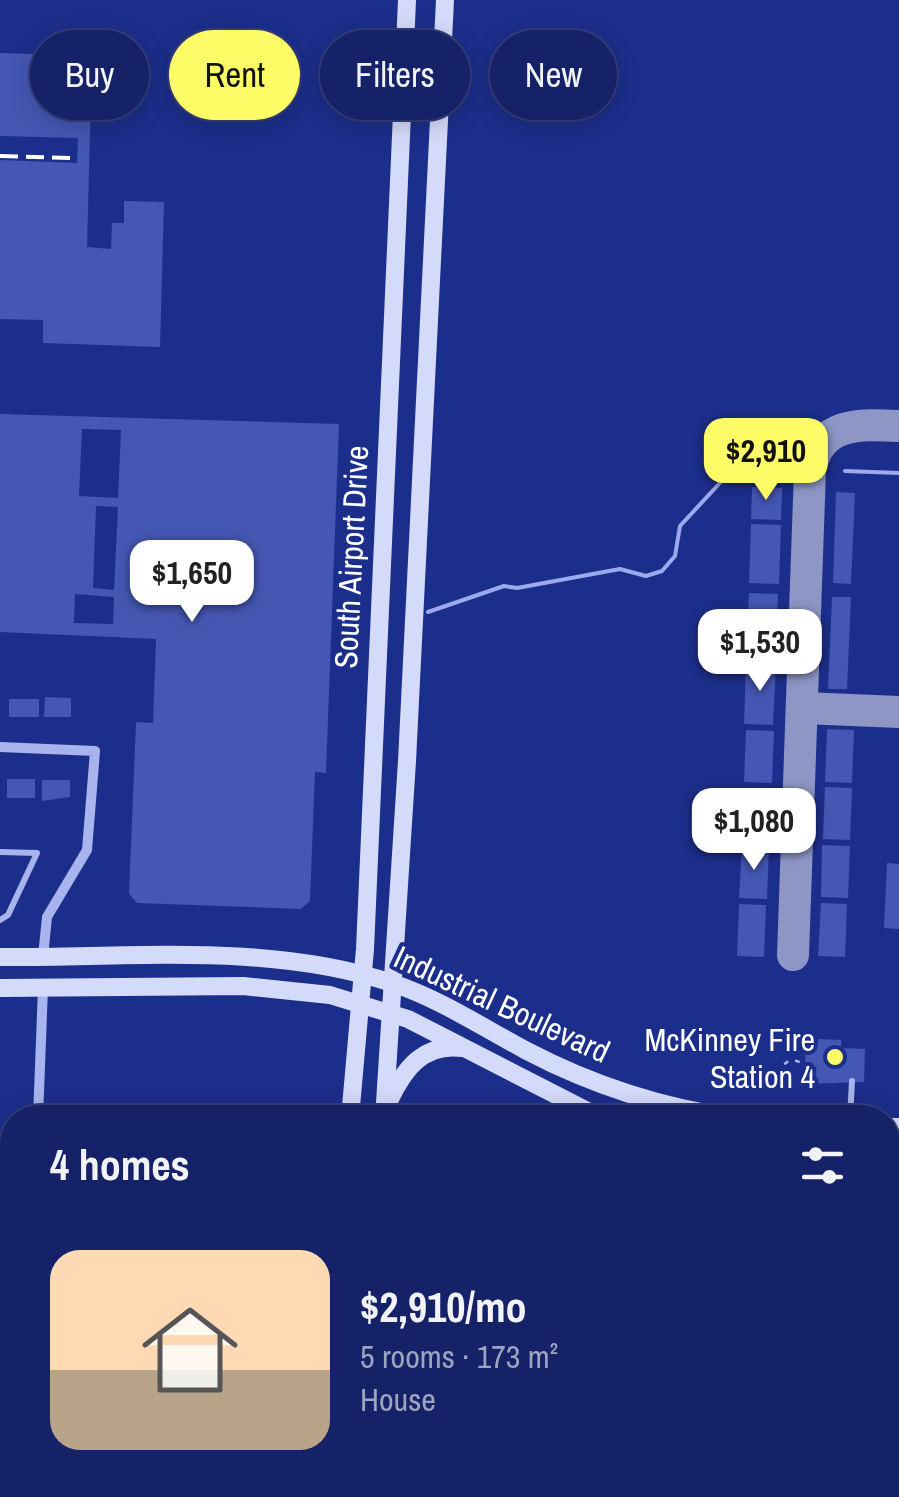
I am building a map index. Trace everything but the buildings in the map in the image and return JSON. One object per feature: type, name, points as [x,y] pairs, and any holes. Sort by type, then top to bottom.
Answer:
[{"type":"main road","name":"South Airport Drive","points":[[351,1105],[361,974],[408,0]]},
{"type":"main road","name":"South Airport Drive","points":[[385,1105],[445,0]]},
{"type":"main road","points":[[403,136],[440,138]]},
{"type":"main road","name":"Industrial Boulevard","points":[[0,957],[268,959],[361,974],[394,983],[600,1084],[670,1105]]},
{"type":"main road","points":[[43,958],[43,988]]},
{"type":"main road","name":"Industrial Boulevard","points":[[0,988],[257,987],[358,1001],[391,1012],[471,1050],[572,1105]]},
{"type":"main road","points":[[388,1105],[400,1079],[426,1053],[445,1047],[471,1050]]},
{"type":"street","points":[[0,747],[95,751],[87,850],[47,917],[43,958]]},
{"type":"street","points":[[38,1105],[43,988]]},
{"type":"lane","points":[[0,852],[37,854],[8,915],[0,920]]},
{"type":"lane","points":[[851,1105],[852,1081]]},
{"type":"path","points":[[737,1079],[767,1078],[792,1059],[805,1064]]},
{"type":"waterway","points":[[428,612],[504,586],[517,588],[620,569],[646,576],[662,571],[675,556],[680,526],[731,471],[776,470]]},
{"type":"waterway","points":[[845,471],[899,473]]},
{"type":"taxiway","points":[[793,955],[810,470],[815,454],[832,434],[855,426],[899,426]]},
{"type":"taxiway","points":[[803,708],[899,712]]},
{"type":"railway","points":[[0,156],[73,158]]},
{"type":"place","name":"McKinney Fire Station 4","points":[[835,1057]]}]
